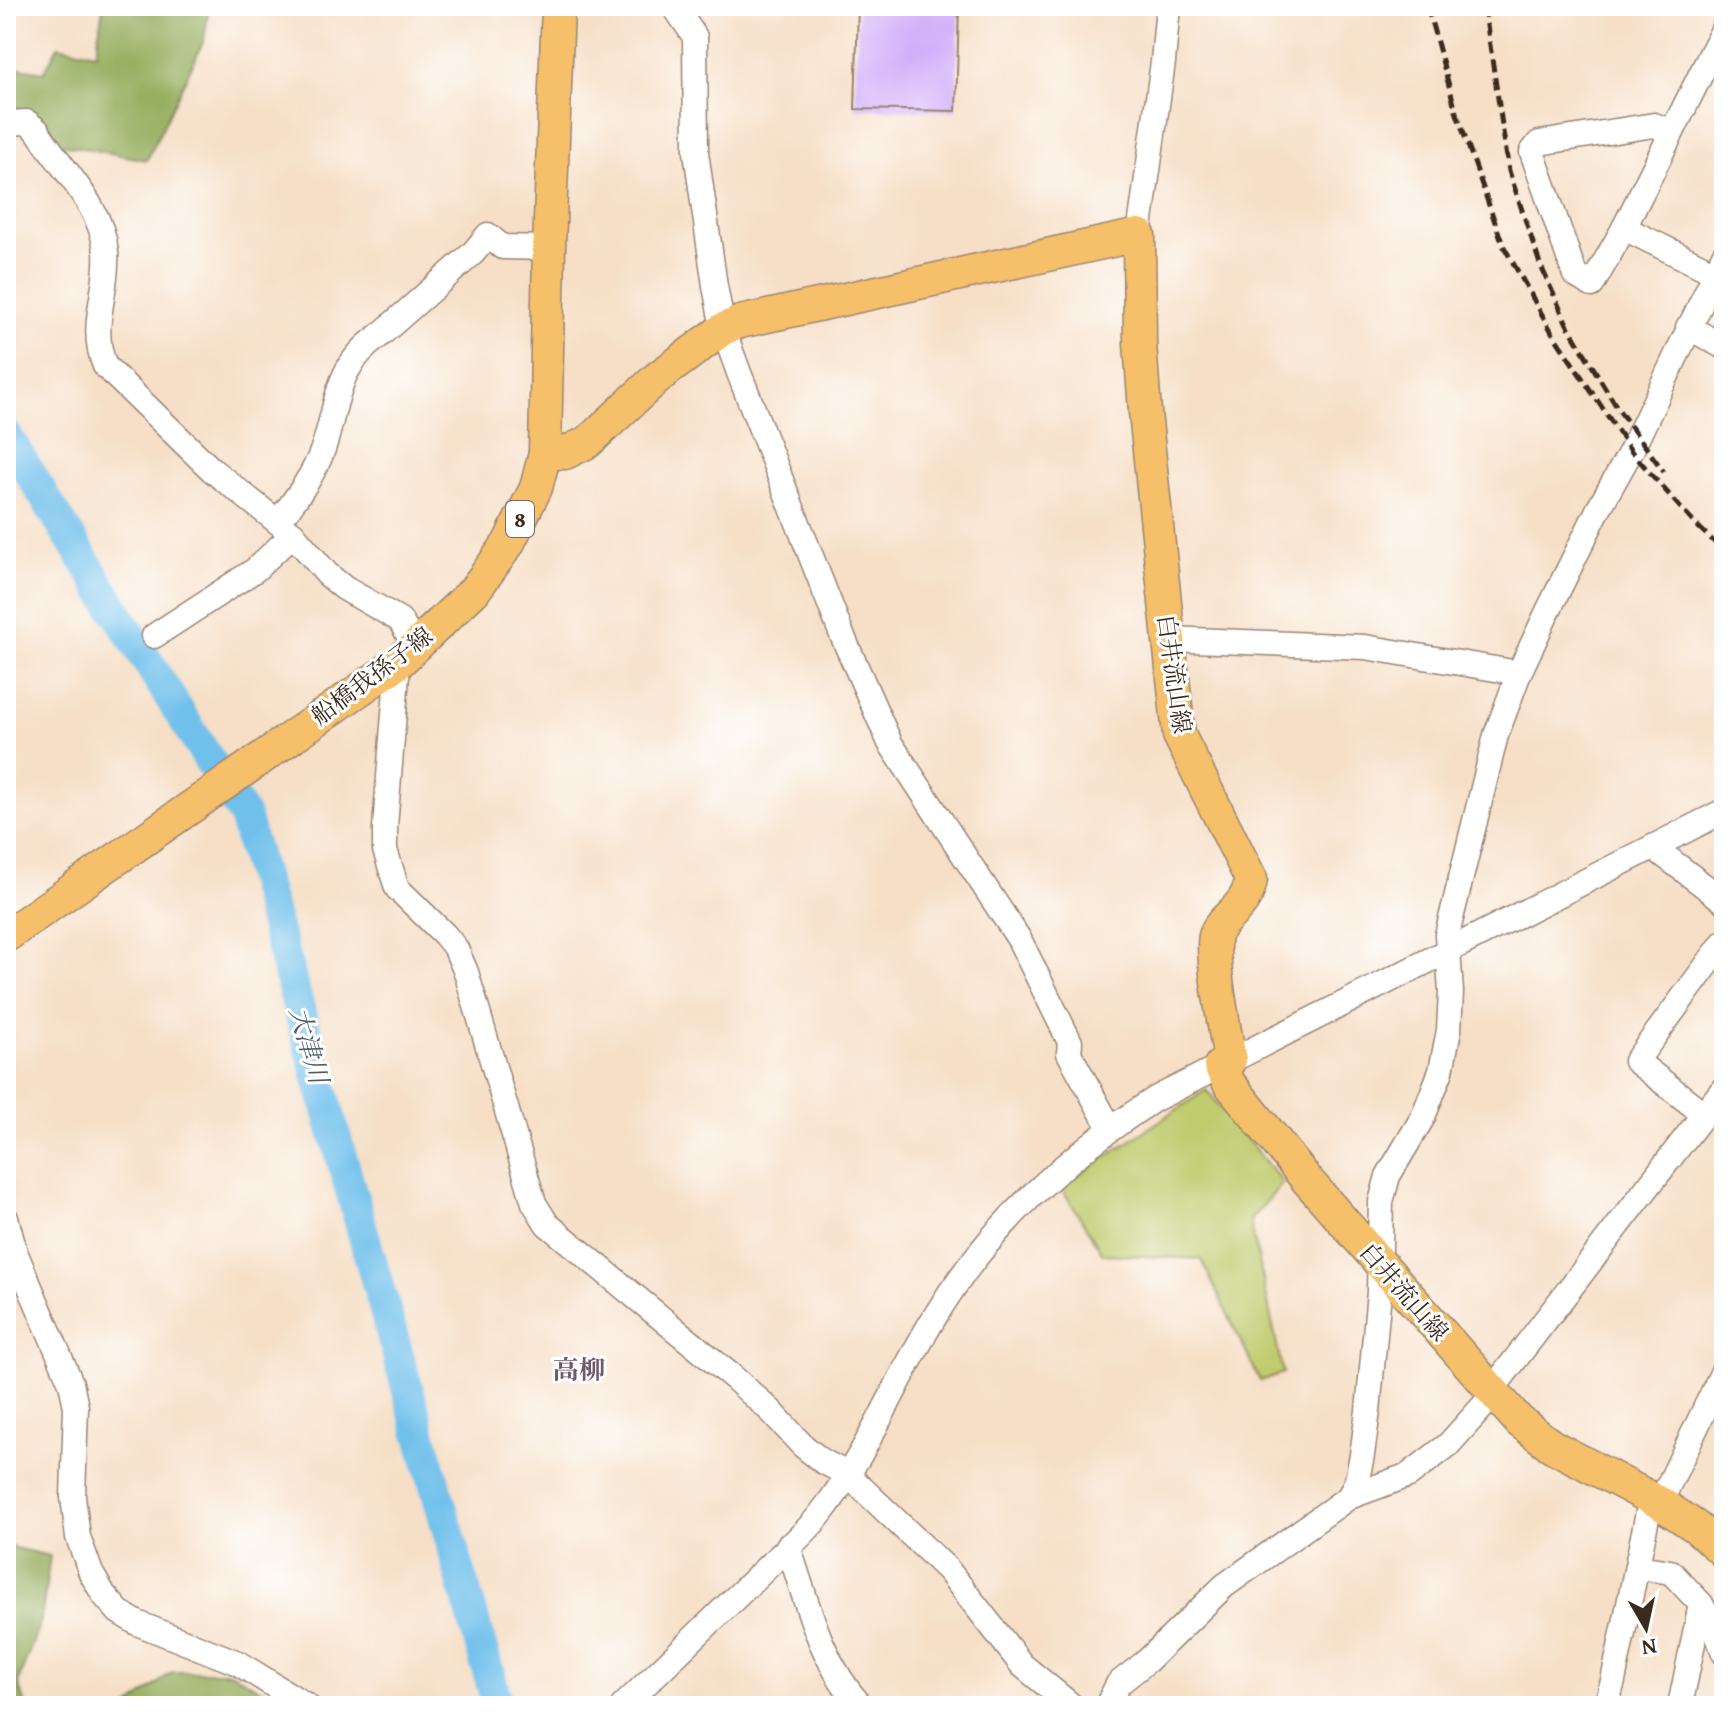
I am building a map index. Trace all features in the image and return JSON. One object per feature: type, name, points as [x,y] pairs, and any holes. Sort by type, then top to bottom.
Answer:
[{"type":"main road","name":"船橋我孫子線","points":[[6,936],[407,656],[474,591],[508,544],[536,488],[545,453],[558,6]]},
{"type":"main road","points":[[545,453],[565,453],[588,442],[657,378],[723,329],[740,322],[1139,235]]},
{"type":"main road","name":"白井流山線","points":[[1139,235],[1144,398],[1179,735],[1251,879],[1249,894],[1215,933],[1214,952],[1230,1060],[1220,1066],[1229,1083],[1307,1180],[1519,1421],[1552,1446],[1656,1500],[1696,1527],[1724,1552]]},
{"type":"street","points":[[674,6],[695,37],[696,152],[723,329],[842,635],[890,743],[1019,939],[1070,1042],[1069,1053],[1110,1128]]},
{"type":"street","points":[[1139,235],[1168,6]]},
{"type":"street","points":[[1672,132],[1654,125],[1539,143],[1532,152],[1575,275],[1592,285],[1624,228],[1672,132],[1724,28]]},
{"type":"street","points":[[6,123],[27,122],[37,130],[95,212],[106,251],[97,347],[105,366],[212,470],[286,528],[327,574],[344,588],[400,620],[407,656],[385,827],[385,850],[397,888],[456,949],[466,972],[534,1203],[547,1224],[734,1378],[771,1411],[802,1445],[822,1461],[847,1474],[948,1570],[1022,1665],[1066,1701],[1113,1695],[1224,1586],[1349,1497],[1409,1475],[1448,1445],[1493,1392],[1724,1088]]},
{"type":"street","points":[[1349,1497],[1357,1480],[1362,1455],[1379,1292],[1381,1202],[1388,1176],[1423,1117],[1441,1071],[1449,1030],[1451,992],[1447,935],[1496,735],[1519,673],[1592,521],[1631,451],[1720,264],[1624,228]]},
{"type":"street","points":[[154,636],[255,570],[286,528],[298,497],[323,451],[336,390],[362,348],[473,253],[488,235],[502,247],[549,248]]},
{"type":"street","points":[[1688,327],[1724,347]]},
{"type":"street","points":[[1168,639],[1365,647],[1519,673]]},
{"type":"street","points":[[623,1706],[821,1514],[847,1474],[933,1318],[967,1267],[1023,1203],[1057,1170],[1110,1128],[1155,1099],[1724,811]]},
{"type":"street","points":[[1653,847],[1724,901]]},
{"type":"street","points":[[1704,1114],[1636,1061],[1724,942]]},
{"type":"street","points":[[6,1218],[10,1254],[71,1383],[76,1407],[73,1486],[78,1537],[91,1573],[104,1595],[119,1612],[137,1623],[238,1663],[307,1706]]},
{"type":"street","points":[[1606,1706],[1656,1500],[1724,1369]]},
{"type":"street","points":[[788,1546],[828,1659],[861,1706]]},
{"type":"street","points":[[1638,1567],[1671,1572],[1701,1604],[1724,1653]]},
{"type":"street","points":[[1680,1706],[1701,1604]]},
{"type":"green space","points":[[103,6],[209,6],[204,40],[147,160],[51,142],[31,115],[6,101],[6,66],[44,72],[58,46],[96,53]]},
{"type":"green space","points":[[1206,1090],[1283,1183],[1250,1220],[1283,1373],[1260,1381],[1201,1259],[1103,1254],[1061,1187]]},
{"type":"green space","points":[[6,1546],[50,1556],[41,1620],[18,1682],[25,1706],[6,1706]]},
{"type":"green space","points":[[172,1672],[231,1672],[281,1702],[281,1706],[130,1706]]},
{"type":"building","points":[[858,6],[959,6],[956,111],[855,109]]},
{"type":"waterway","name":"大津川","points":[[6,435],[244,816],[498,1706]]},
{"type":"railway","points":[[1427,6],[1456,111],[1503,245],[1553,334],[1631,451],[1693,522],[1724,551]]},
{"type":"railway","points":[[1484,6],[1509,171],[1540,264],[1567,324],[1618,409],[1664,472]]},
{"type":"district","name":"高柳","points":[[579,1370]]}]
